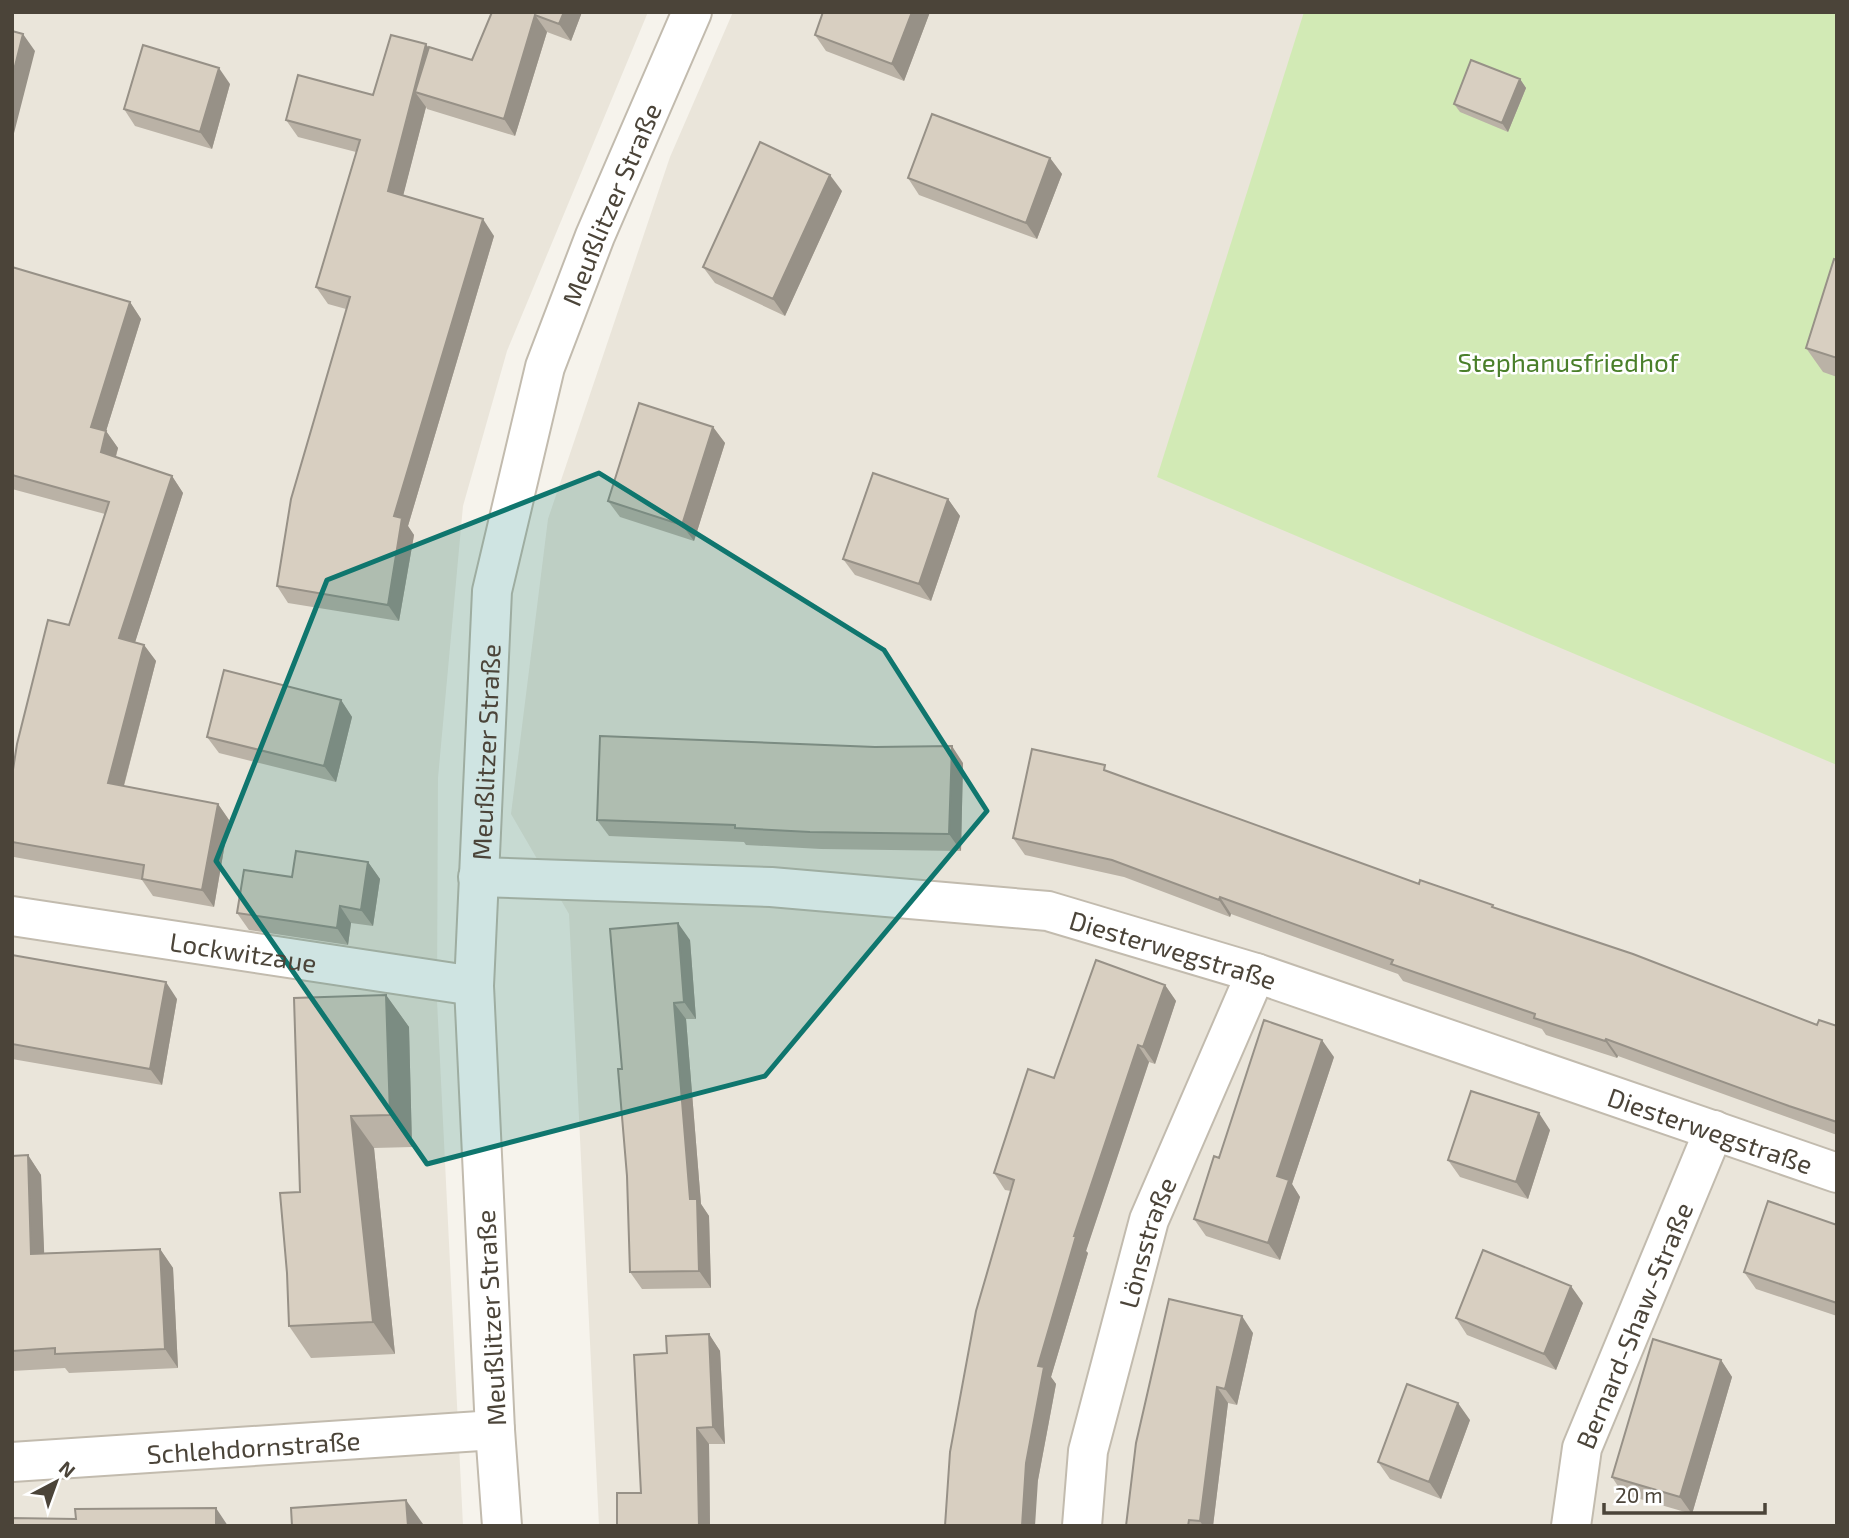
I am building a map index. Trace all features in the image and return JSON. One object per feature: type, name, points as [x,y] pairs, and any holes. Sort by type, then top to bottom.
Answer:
[{"type":"street","name":"Meußlitzer Straße","points":[[502,1526],[474,986],[492,591],[545,367],[596,236],[692,12]]},
{"type":"street","name":"Diesterwegstraße","points":[[478,877],[771,887],[1048,911],[1256,973],[1837,1173]]},
{"type":"street","name":"Lockwitzaue","points":[[12,916],[474,986]]},
{"type":"street","name":"Lönsstraße","points":[[1082,1526],[1088,1451],[1149,1220],[1256,973]]},
{"type":"street","name":"Bernard-Shaw-Straße","points":[[1571,1526],[1582,1448],[1714,1130]]},
{"type":"street","name":"Schlehdornstraße","points":[[12,1462],[495,1430]]},
{"type":"highlighted area","points":[[599,473],[884,650],[987,811],[765,1076],[427,1164],[216,861],[327,580]]},
{"type":"shaded area","points":[[12,12],[648,12],[507,351],[463,506],[438,778],[437,1000],[463,1526],[12,1526]]},
{"type":"shaded area","points":[[733,12],[1837,12],[1837,1526],[599,1526],[569,914],[511,814],[548,519],[670,157]]},
{"type":"green space","name":"Stephanusfriedhof","points":[[1304,12],[1837,12],[1837,765],[1157,477]]},
{"type":"building","points":[[492,12],[564,12],[559,24],[535,15],[504,119],[415,92],[429,47],[472,60]]},
{"type":"building","points":[[823,12],[912,12],[892,64],[815,35]]},
{"type":"building","points":[[12,31],[23,34],[12,78]]},
{"type":"building","points":[[391,35],[426,44],[388,191],[483,219],[394,516],[402,518],[388,605],[277,586],[291,499],[350,297],[316,287],[360,140],[286,120],[298,75],[373,95]]},
{"type":"building","points":[[143,45],[219,68],[200,132],[124,109]]},
{"type":"building","points":[[1471,60],[1520,79],[1502,123],[1454,104]]},
{"type":"building","points":[[932,114],[1050,158],[1026,223],[908,178]]},
{"type":"building","points":[[760,142],[830,175],[773,299],[703,267]]},
{"type":"building","points":[[1834,259],[1837,260],[1837,358],[1806,348]]},
{"type":"building","points":[[12,267],[130,302],[91,427],[106,431],[101,452],[172,476],[119,638],[144,645],[108,783],[218,804],[202,890],[142,879],[144,865],[12,842],[12,776],[17,744],[48,620],[69,625],[109,502],[12,475]]},
{"type":"building","points":[[639,403],[713,427],[682,525],[608,501]]},
{"type":"building","points":[[873,473],[948,499],[919,584],[843,559]]},
{"type":"building","points":[[224,670],[341,700],[324,766],[207,737]]},
{"type":"building","points":[[600,736],[875,747],[952,746],[949,834],[810,832],[735,828],[735,825],[597,820]]},
{"type":"building","points":[[1032,749],[1105,765],[1104,770],[1419,884],[1420,880],[1633,954],[1817,1025],[1819,1020],[1837,1026],[1837,1122],[1606,1039],[1605,1041],[1534,1018],[1535,1014],[1391,964],[1393,960],[1220,897],[1219,900],[1112,860],[1013,838]]},
{"type":"building","points":[[296,851],[368,862],[361,910],[340,906],[337,928],[237,913],[244,870],[292,877]]},
{"type":"building","points":[[678,923],[684,1002],[674,1003],[690,1199],[697,1199],[699,1271],[630,1272],[627,1176],[618,1069],[622,1069],[610,929]]},
{"type":"building","points":[[12,955],[166,982],[150,1069],[12,1044]]},
{"type":"building","points":[[1096,960],[1165,985],[1143,1047],[1138,1045],[1074,1236],[1038,1366],[1044,1367],[1026,1463],[1022,1526],[945,1526],[950,1452],[976,1311],[1014,1180],[994,1173],[1028,1069],[1054,1078]]},
{"type":"building","points":[[386,995],[390,1115],[351,1116],[373,1322],[289,1326],[280,1193],[300,1192],[294,998]]},
{"type":"building","points":[[1264,1020],[1322,1040],[1277,1176],[1289,1180],[1268,1243],[1194,1219],[1214,1156],[1219,1158]]},
{"type":"building","points":[[1471,1091],[1539,1113],[1516,1182],[1448,1160]]},
{"type":"building","points":[[28,1155],[31,1254],[160,1249],[165,1349],[55,1354],[55,1348],[12,1351],[12,1156]]},
{"type":"building","points":[[1768,1201],[1837,1225],[1837,1303],[1744,1272]]},
{"type":"building","points":[[1483,1250],[1571,1286],[1544,1354],[1456,1318]]},
{"type":"building","points":[[1169,1299],[1242,1316],[1225,1389],[1217,1387],[1200,1521],[1189,1520],[1188,1526],[1126,1526],[1136,1443]]},
{"type":"building","points":[[709,1334],[713,1427],[697,1428],[699,1526],[617,1526],[617,1493],[641,1493],[634,1355],[667,1353],[666,1336]]},
{"type":"building","points":[[1653,1339],[1721,1360],[1680,1497],[1612,1477]]},
{"type":"building","points":[[1407,1384],[1458,1403],[1429,1482],[1378,1462]]},
{"type":"building","points":[[406,1500],[408,1526],[292,1526],[291,1508]]},
{"type":"building","points":[[216,1508],[216,1526],[12,1526],[12,1518],[76,1519],[75,1509]]}]
